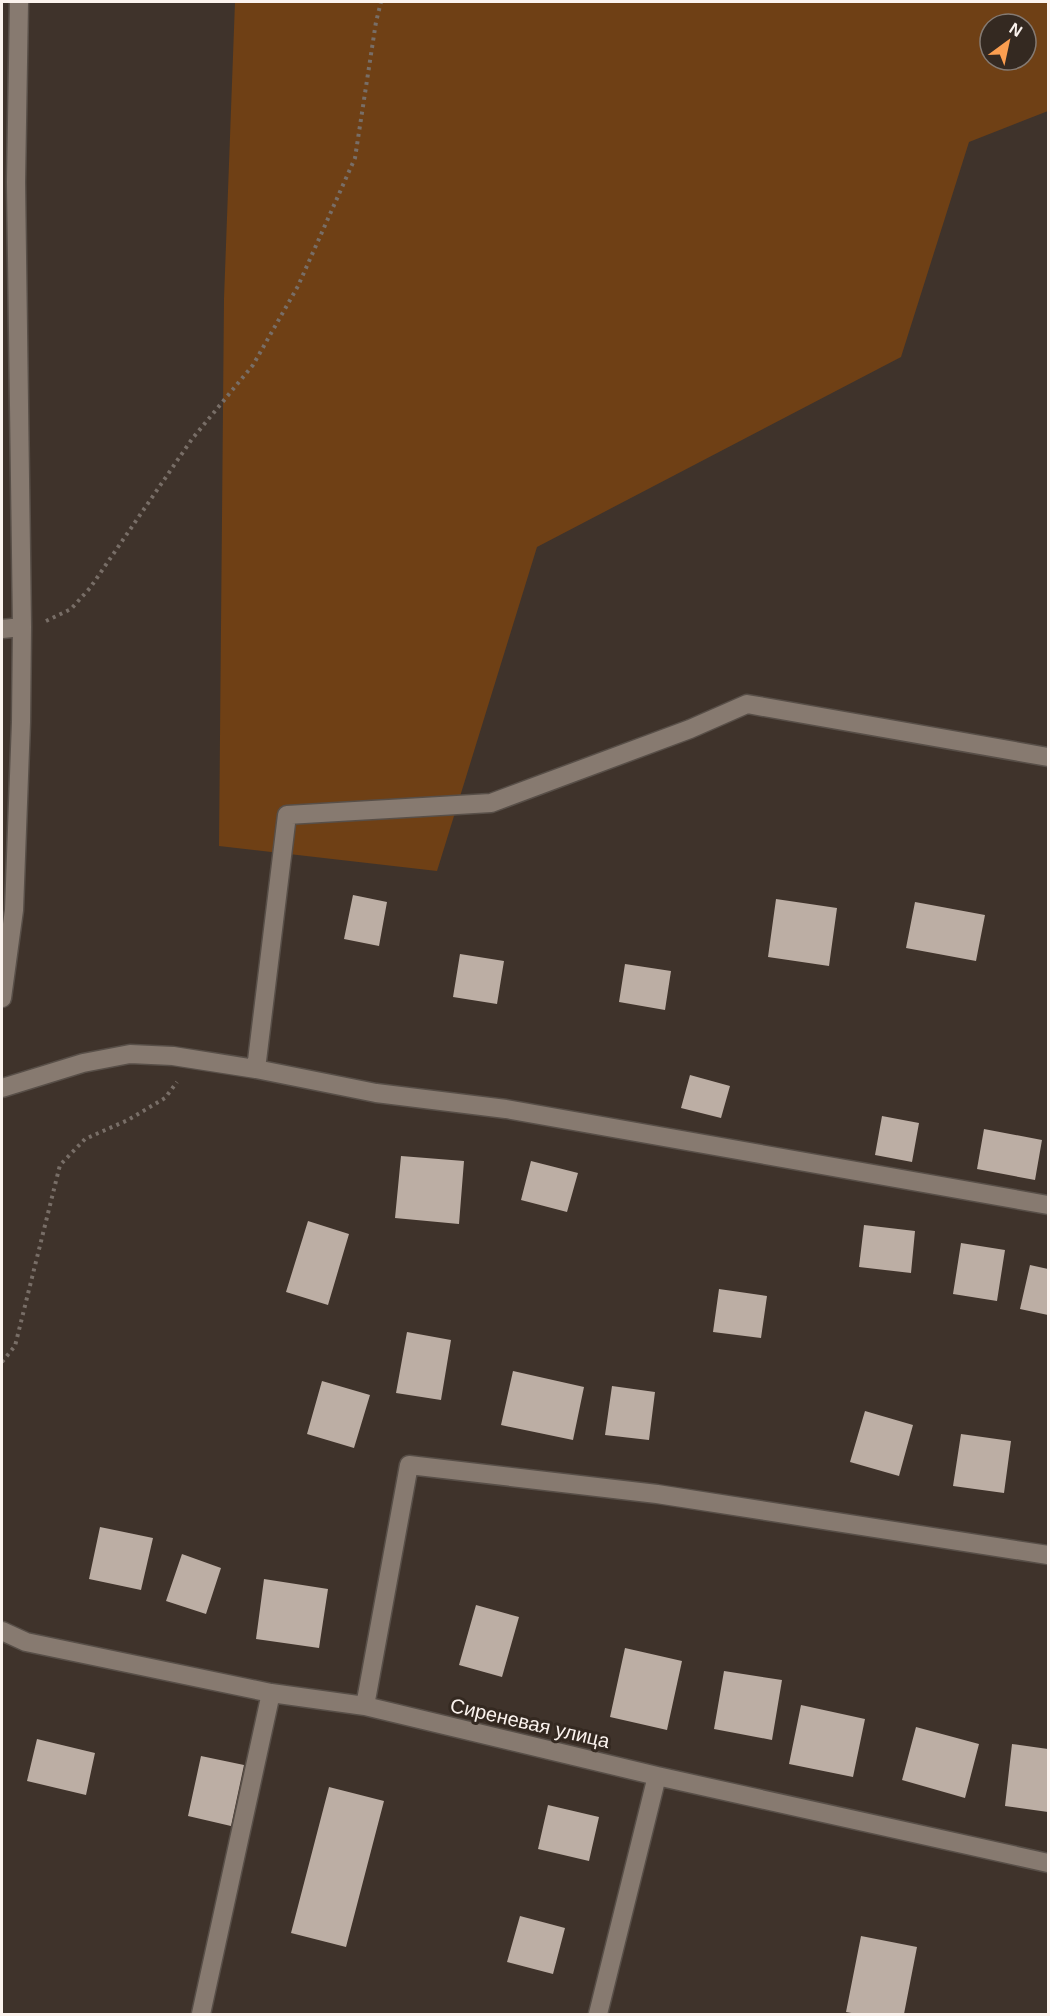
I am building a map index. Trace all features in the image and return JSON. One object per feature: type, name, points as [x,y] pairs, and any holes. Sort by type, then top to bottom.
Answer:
[{"type":"street","points":[[2,999],[14,910],[21,722],[22,627],[16,182],[19,2]]},
{"type":"street","points":[[2,630],[22,627]]},
{"type":"street","points":[[256,1069],[287,815],[490,803],[690,729],[747,704],[1048,757]]},
{"type":"street","points":[[2,1088],[83,1063],[130,1054],[173,1056],[376,1092],[506,1109],[1048,1205]]},
{"type":"street","points":[[366,1706],[409,1466],[657,1494],[1048,1555]]},
{"type":"street","name":"Сиреневая улица","points":[[2,1631],[26,1642],[272,1693],[366,1706],[657,1776],[1048,1863]]},
{"type":"street","points":[[201,2014],[272,1693]]},
{"type":"street","points":[[598,2014],[657,1776]]},
{"type":"path","points":[[22,627],[49,620],[71,609],[90,588],[192,439],[253,365],[298,286],[355,158],[381,2]]},
{"type":"path","points":[[2,1362],[15,1346],[60,1166],[85,1138],[128,1120],[165,1098],[194,1060]]},
{"type":"shaded area","points":[[235,2],[1048,2],[1048,111],[969,142],[901,357],[537,547],[437,871],[219,846],[224,299]]},
{"type":"building","points":[[353,895],[387,902],[379,946],[344,939]]},
{"type":"building","points":[[776,899],[837,908],[829,966],[768,957]]},
{"type":"building","points":[[915,902],[985,915],[976,961],[906,948]]},
{"type":"building","points":[[460,954],[504,961],[497,1004],[453,997]]},
{"type":"building","points":[[625,964],[671,971],[665,1010],[619,1002]]},
{"type":"building","points":[[690,1075],[730,1086],[721,1118],[681,1108]]},
{"type":"building","points":[[882,1116],[919,1123],[912,1162],[875,1155]]},
{"type":"building","points":[[984,1129],[1042,1140],[1035,1180],[977,1169]]},
{"type":"building","points":[[401,1156],[464,1161],[459,1224],[395,1218]]},
{"type":"building","points":[[531,1161],[578,1173],[567,1212],[521,1200]]},
{"type":"building","points":[[308,1221],[349,1234],[328,1305],[286,1292]]},
{"type":"building","points":[[864,1225],[915,1231],[911,1273],[859,1267]]},
{"type":"building","points":[[961,1243],[1005,1250],[997,1301],[953,1294]]},
{"type":"building","points":[[1030,1265],[1048,1269],[1048,1315],[1020,1309]]},
{"type":"building","points":[[719,1289],[767,1296],[761,1338],[713,1332]]},
{"type":"building","points":[[407,1332],[451,1340],[441,1400],[396,1393]]},
{"type":"building","points":[[513,1371],[584,1387],[573,1440],[501,1425]]},
{"type":"building","points":[[322,1381],[370,1395],[354,1448],[307,1434]]},
{"type":"building","points":[[612,1386],[655,1392],[649,1440],[605,1435]]},
{"type":"building","points":[[865,1411],[913,1425],[899,1476],[850,1462]]},
{"type":"building","points":[[961,1434],[1011,1441],[1004,1493],[953,1486]]},
{"type":"building","points":[[100,1527],[153,1538],[141,1590],[89,1579]]},
{"type":"building","points":[[182,1554],[221,1568],[206,1614],[166,1601]]},
{"type":"building","points":[[264,1579],[328,1589],[319,1648],[256,1639]]},
{"type":"building","points":[[476,1605],[519,1617],[502,1677],[459,1665]]},
{"type":"building","points":[[625,1648],[682,1661],[667,1730],[610,1717]]},
{"type":"building","points":[[724,1671],[782,1680],[772,1740],[714,1729]]},
{"type":"building","points":[[801,1705],[865,1719],[853,1777],[789,1764]]},
{"type":"building","points":[[916,1727],[979,1744],[965,1798],[902,1780]]},
{"type":"building","points":[[37,1739],[95,1753],[86,1795],[27,1781]]},
{"type":"building","points":[[1012,1744],[1048,1749],[1048,1812],[1005,1806]]},
{"type":"building","points":[[201,1756],[244,1765],[231,1826],[188,1816]]},
{"type":"building","points":[[329,1787],[384,1801],[346,1947],[291,1933]]},
{"type":"building","points":[[548,1805],[599,1817],[589,1861],[538,1849]]},
{"type":"building","points":[[520,1916],[565,1928],[553,1974],[507,1962]]},
{"type":"building","points":[[861,1936],[917,1947],[904,2014],[846,2012]]}]
